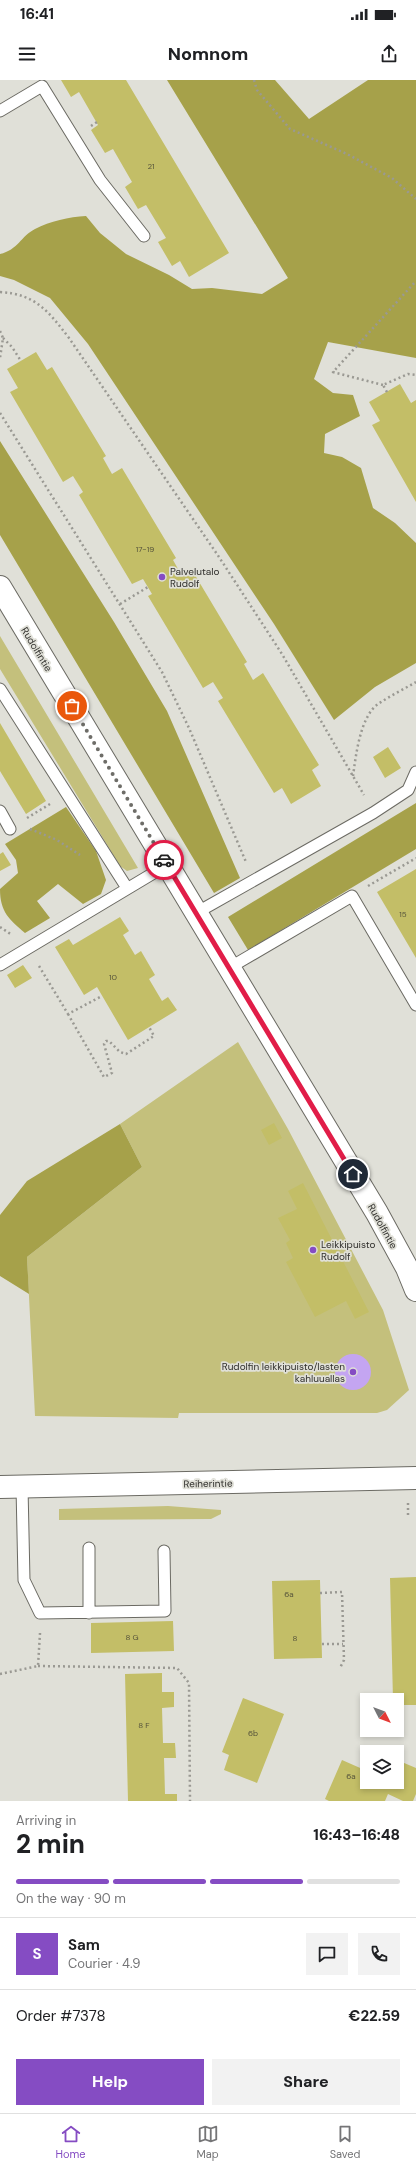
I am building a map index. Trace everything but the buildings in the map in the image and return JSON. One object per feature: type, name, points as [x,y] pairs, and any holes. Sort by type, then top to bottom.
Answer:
[{"type":"street","name":"Rudolfintie","points":[[0,587],[377,1213],[415,1285]]},
{"type":"street","name":"Reiherintie","points":[[0,1487],[416,1478]]},
{"type":"lane","points":[[0,111],[42,86],[100,180],[144,236]]},
{"type":"lane","points":[[0,689],[127,888]]},
{"type":"lane","points":[[196,913],[374,813],[408,790],[416,772]]},
{"type":"lane","points":[[0,812],[10,829]]},
{"type":"lane","points":[[0,965],[167,864]]},
{"type":"lane","points":[[229,968],[352,896],[416,1005]]},
{"type":"lane","points":[[22,1487],[24,1580],[40,1613],[165,1611],[164,1551]]},
{"type":"lane","points":[[89,1548],[89,1613]]},
{"type":"path","points":[[254,80],[257,90],[290,129],[346,154],[392,178],[416,199]]},
{"type":"path","points":[[416,281],[333,372],[383,385],[408,374],[416,375]]},
{"type":"path","points":[[0,292],[20,294],[40,304],[49,312],[69,338],[206,538],[282,654],[374,813]]},
{"type":"path","points":[[0,332],[21,361]]},
{"type":"path","points":[[0,358],[3,338]]},
{"type":"path","points":[[383,385],[387,392]]},
{"type":"path","points":[[0,413],[162,672],[179,707],[254,881]]},
{"type":"path","points":[[120,604],[148,587]]},
{"type":"path","points":[[353,776],[356,750],[363,727],[376,705],[416,682]]},
{"type":"path","points":[[28,817],[45,807]]},
{"type":"path","points":[[26,827],[57,840],[83,857],[115,867]]},
{"type":"path","points":[[352,896],[416,858]]},
{"type":"path","points":[[28,948],[104,1077],[112,1073],[104,1044],[106,1041],[109,1041],[120,1052],[126,1054],[154,1036],[150,1027]]},
{"type":"path","points":[[68,1014],[102,996]]},
{"type":"path","points":[[320,1593],[342,1592],[344,1660],[340,1668]]},
{"type":"path","points":[[38,1666],[40,1613]]},
{"type":"path","points":[[322,1644],[343,1644]]},
{"type":"path","points":[[0,1674],[38,1666],[177,1668],[189,1683],[190,1801]]},
{"type":"shaded area","points":[[167,80],[275,80],[309,119],[368,80],[416,80],[416,358],[328,342],[314,379],[333,393],[353,395],[360,416],[325,434],[324,453],[342,457],[361,468],[373,508],[395,523],[416,543],[416,663],[375,687],[334,720],[274,624],[88,344],[50,298],[14,280],[0,276],[0,254],[11,249],[30,232],[41,226],[66,218],[86,216],[100,233],[126,254],[169,275],[192,289],[212,288],[262,294],[288,278]]},
{"type":"shaded area","points":[[0,441],[114,622],[167,711],[240,878],[214,893],[0,535]]},
{"type":"shaded area","points":[[0,636],[138,868],[127,871],[120,866],[0,669]]},
{"type":"shaded area","points":[[416,803],[416,849],[248,950],[228,917]]},
{"type":"shaded area","points":[[66,807],[96,851],[106,880],[101,894],[83,904],[58,884],[37,901],[50,918],[25,933],[6,914],[0,897],[0,889],[18,873],[16,860],[5,844]]},
{"type":"shaded area","points":[[238,1042],[288,1129],[383,1310],[409,1390],[387,1410],[377,1413],[179,1413],[178,1418],[35,1416],[27,1257],[142,1167],[120,1124]]},
{"type":"shaded area","points":[[120,1124],[142,1167],[27,1257],[29,1294],[0,1276],[0,1215],[27,1181]]},
{"type":"shaded area","name":"Rudolfin leikkipuisto/lasten kahluuallas","points":[[353,1354],[363,1357],[368,1362],[371,1372],[368,1382],[363,1387],[353,1390],[343,1387],[338,1382],[335,1372],[338,1362],[343,1357]]},
{"type":"shaded area","points":[[168,1506],[221,1510],[221,1514],[211,1519],[59,1520],[59,1509]]},
{"type":"way so far","points":[[72,706],[164,860]]},
{"type":"place","name":"Palvelutalo Rudolf","points":[[162,577]]},
{"type":"place","name":"Leikkipuisto Rudolf","points":[[313,1250]]},
{"type":"place","name":"Rudolfin leikkipuisto/lasten kahluuallas","points":[[353,1372]]},
{"type":"route","points":[[164,860],[353,1174]]}]
